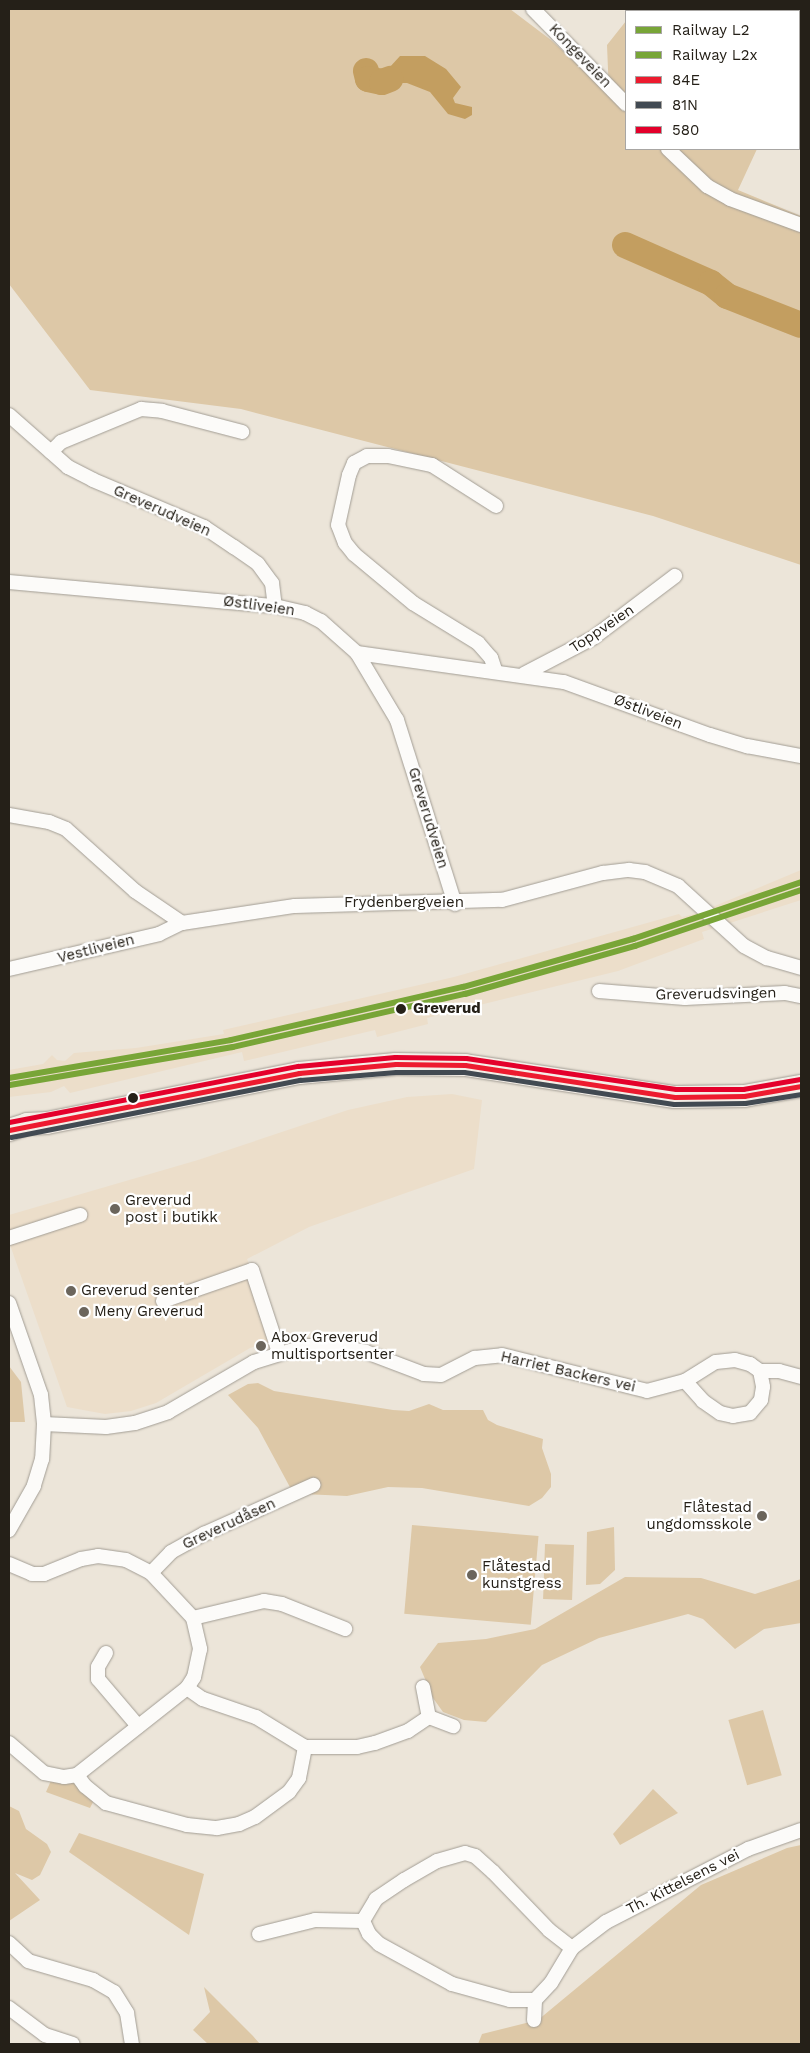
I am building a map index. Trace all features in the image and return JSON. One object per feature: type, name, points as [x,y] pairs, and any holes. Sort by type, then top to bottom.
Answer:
[{"type":"main road","points":[[9,1130],[27,1124],[47,1123],[299,1074],[396,1064],[465,1065],[675,1097],[744,1096],[801,1086]]},
{"type":"main road","points":[[9,1145],[47,1123]]},
{"type":"street","name":"Kongeveien","points":[[533,9],[625,103]]},
{"type":"street","points":[[669,150],[708,186],[730,199],[801,224]]},
{"type":"street","points":[[52,452],[61,442],[141,409],[242,432]]},
{"type":"street","name":"Greverudveien","points":[[9,414],[68,467],[93,480],[204,527],[234,546],[258,564],[272,583],[276,606]]},
{"type":"street","points":[[494,670],[491,658],[478,643],[413,603],[354,554],[345,543],[338,525],[349,475],[354,463],[367,456],[388,456],[432,465],[496,506]]},
{"type":"street","name":"Toppveien","points":[[524,674],[593,638],[675,576]]},
{"type":"street","name":"Østliveien","points":[[9,582],[276,606],[305,613],[321,621],[357,653],[524,674],[587,688],[747,746],[801,756]]},
{"type":"street","name":"Greverudveien","points":[[357,653],[397,720],[455,904]]},
{"type":"street","points":[[9,815],[49,822],[66,830],[135,891],[182,923]]},
{"type":"street","name":"Frydenbergveien","points":[[182,923],[295,906],[455,904],[502,900],[603,873],[646,872],[693,896],[744,946],[767,958],[801,968]]},
{"type":"street","name":"Vestliveien","points":[[9,968],[159,934],[182,923]]},
{"type":"street","name":"Greverudsvingen","points":[[599,992],[685,998],[785,993],[801,996]]},
{"type":"street","points":[[9,1238],[80,1215]]},
{"type":"street","points":[[163,1301],[252,1270],[279,1352]]},
{"type":"street","points":[[9,1304],[41,1395],[44,1424],[43,1454],[34,1486],[9,1530]]},
{"type":"street","name":"Harriet Backers vei","points":[[44,1424],[106,1427],[136,1423],[168,1412],[254,1362],[279,1352],[329,1346],[366,1352],[424,1374],[440,1375],[492,1354],[631,1389],[647,1391],[685,1381],[716,1362],[735,1360],[750,1364],[760,1372],[779,1371],[801,1378]]},
{"type":"street","points":[[685,1381],[703,1401],[720,1413],[733,1416],[750,1413],[761,1400],[760,1372]]},
{"type":"street","name":"Greverudåsen","points":[[151,1572],[171,1552],[204,1534],[313,1485]]},
{"type":"street","points":[[9,1564],[32,1574],[44,1574],[81,1559],[110,1556],[151,1572],[193,1618],[200,1648],[194,1677],[187,1688],[77,1775],[58,1777],[44,1773],[9,1744]]},
{"type":"street","points":[[193,1618],[264,1601],[282,1604],[345,1629]]},
{"type":"street","points":[[106,1653],[98,1667],[98,1679],[138,1726]]},
{"type":"street","points":[[423,1687],[429,1717]]},
{"type":"street","points":[[187,1688],[203,1699],[256,1718],[305,1747],[356,1747],[374,1743],[408,1731],[429,1717]]},
{"type":"street","points":[[429,1717],[453,1726]]},
{"type":"street","points":[[77,1775],[85,1786],[106,1803],[187,1825],[217,1828],[239,1824],[276,1804],[299,1778],[305,1747]]},
{"type":"street","name":"Th. Kittelsens vei","points":[[535,2000],[551,1983],[572,1948],[606,1922],[739,1853],[801,1830]]},
{"type":"street","points":[[363,1921],[376,1899],[404,1880],[436,1861],[465,1853],[475,1856],[549,1930],[572,1948]]},
{"type":"street","points":[[259,1934],[301,1922],[363,1921]]},
{"type":"street","points":[[363,1921],[369,1934],[379,1944],[452,1984],[510,2000],[535,2000],[534,2020]]},
{"type":"street","points":[[11,1952],[28,1960],[93,1980],[114,1992],[127,2013],[132,2044]]},
{"type":"street","points":[[9,2008],[43,2040],[74,2044]]},
{"type":"shaded area","points":[[9,9],[510,9],[551,40],[609,94],[607,45],[625,22],[625,150],[757,150],[738,190],[801,216],[801,565],[653,516],[241,409],[90,390],[9,284]]},
{"type":"shaded area","points":[[637,9],[787,9],[787,10]]},
{"type":"shaded area","points":[[400,56],[425,56],[446,69],[461,87],[453,98],[455,103],[472,107],[472,115],[465,119],[448,114],[430,92],[407,83],[390,83],[389,68]]},
{"type":"shaded area","points":[[801,870],[801,900],[702,932],[704,939],[618,971],[427,1018],[428,1024],[377,1037],[375,1030],[244,1061],[242,1052],[70,1093],[64,1086],[51,1092],[9,1097],[9,1070],[43,1064],[52,1055],[57,1060],[65,1061],[74,1053],[136,1048],[224,1034],[223,1030],[454,977],[679,914],[682,917],[698,913]]},
{"type":"shaded area","points":[[452,1094],[482,1100],[474,1169],[309,1227],[247,1259],[277,1339],[250,1348],[156,1403],[131,1411],[105,1414],[67,1407],[9,1242],[9,1215],[198,1160],[348,1110],[407,1097]]},
{"type":"shaded area","points":[[9,1366],[21,1382],[25,1422],[9,1422]]},
{"type":"shaded area","points":[[258,1383],[274,1391],[393,1410],[409,1411],[429,1404],[443,1410],[483,1410],[488,1420],[497,1425],[543,1439],[542,1448],[551,1474],[551,1487],[542,1498],[529,1506],[422,1488],[388,1487],[347,1496],[303,1494],[291,1489],[258,1428],[228,1395],[248,1384]]},
{"type":"shaded area","name":"Flåtestad kunstgress","points":[[412,1525],[539,1536],[531,1625],[404,1614]]},
{"type":"shaded area","points":[[614,1527],[615,1570],[600,1584],[586,1585],[587,1532]]},
{"type":"shaded area","points":[[545,1544],[574,1545],[572,1600],[543,1599]]},
{"type":"shaded area","points":[[625,1577],[701,1578],[755,1594],[801,1579],[801,1623],[764,1629],[735,1649],[703,1619],[688,1614],[599,1638],[542,1665],[486,1722],[464,1720],[443,1712],[433,1698],[420,1667],[438,1643],[486,1639],[535,1629]]},
{"type":"shaded area","points":[[763,1710],[782,1775],[747,1785],[728,1720]]},
{"type":"shaded area","points":[[77,1775],[96,1796],[90,1808],[46,1792],[53,1776]]},
{"type":"shaded area","points":[[653,1789],[678,1813],[620,1845],[613,1834]]},
{"type":"shaded area","points":[[9,1806],[19,1811],[26,1829],[47,1844],[51,1852],[40,1875],[32,1880],[15,1873],[40,1900],[9,1921]]},
{"type":"shaded area","points":[[79,1833],[204,1874],[189,1935],[69,1852]]},
{"type":"shaded area","points":[[801,1845],[801,2044],[478,2044],[482,2034],[538,2020],[701,1885],[787,1848]]},
{"type":"shaded area","points":[[204,1987],[260,2044],[208,2044],[193,2030],[210,2012]]},
{"type":"waterway","points":[[366,71],[368,79],[382,82],[390,79]]},
{"type":"waterway","points":[[625,245],[711,283],[727,296],[801,325]]},
{"type":"rail line","name":"L2","points":[[9,1078],[231,1040],[463,987],[633,939],[801,882]]},
{"type":"rail line","name":"L2x","points":[[10,1085],[233,1047],[465,994],[635,946],[801,890]]},
{"type":"transit line","name":"580","points":[[9,1122],[298,1066],[395,1057],[466,1058],[676,1089],[743,1089],[800,1079]]},
{"type":"transit line","name":"84E","points":[[9,1130],[299,1073],[396,1064],[465,1065],[675,1097],[744,1096],[801,1086]]},
{"type":"transit line","name":"81N","points":[[11,1137],[300,1080],[396,1072],[464,1072],[674,1104],[745,1103],[801,1094]]},
{"type":"place","name":"Greverud","points":[[401,1009]]},
{"type":"place","name":"Greverud post i butikk","points":[[115,1209]]},
{"type":"place","name":"Greverud senter","points":[[71,1291]]},
{"type":"place","name":"Meny Greverud","points":[[84,1312]]},
{"type":"place","name":"Abox Greverud multisportsenter","points":[[261,1346]]},
{"type":"place","name":"Flåtestad ungdomsskole","points":[[762,1516]]},
{"type":"place","name":"Flåtestad kunstgress","points":[[472,1575]]}]
